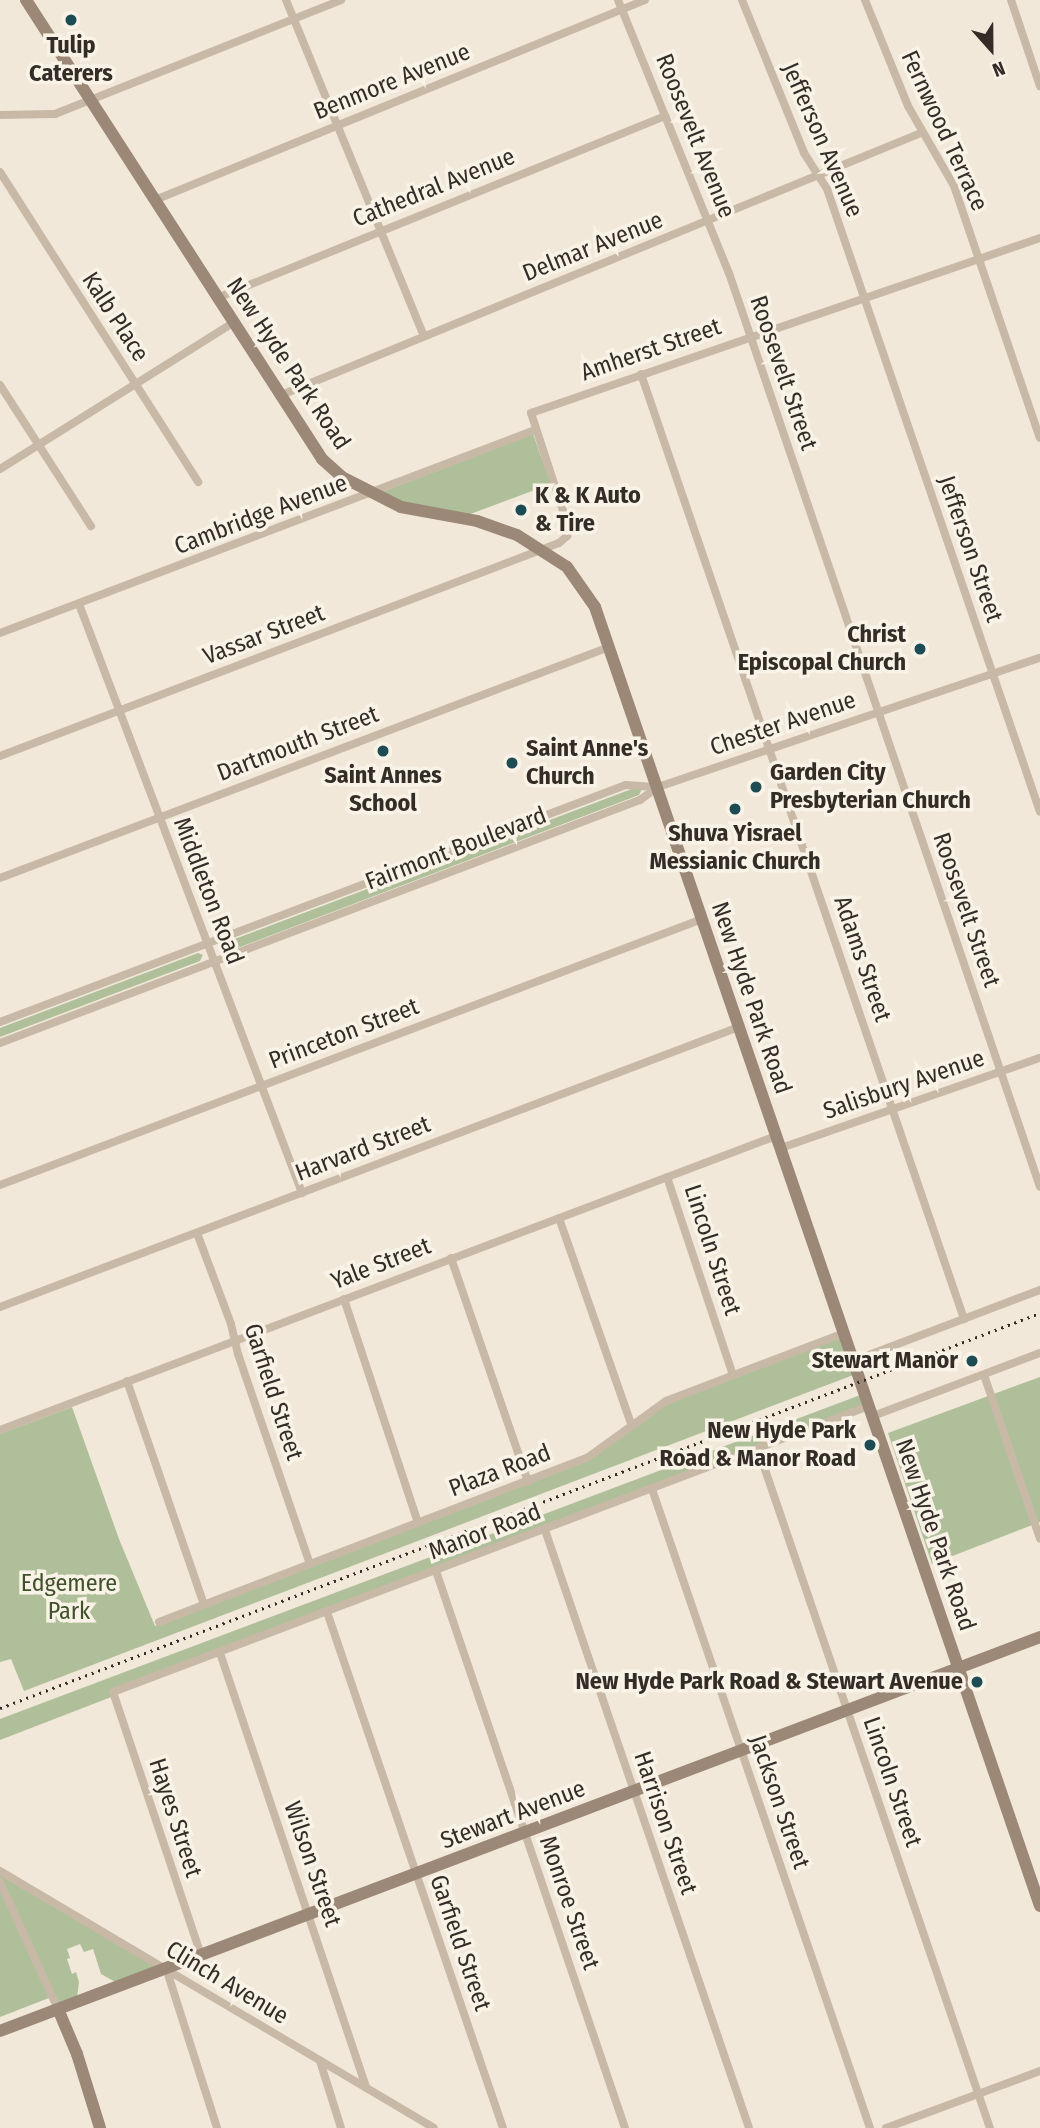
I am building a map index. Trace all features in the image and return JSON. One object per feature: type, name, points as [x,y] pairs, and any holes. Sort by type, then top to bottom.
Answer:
[{"type":"main road","name":"New Hyde Park Road","points":[[26,0],[321,459],[342,477],[371,494],[412,510],[495,526],[542,550],[567,567],[595,607],[1040,1906]]},
{"type":"main road","name":"Stewart Avenue","points":[[0,2031],[1040,1637]]},
{"type":"main road","points":[[58,2009],[77,2054],[100,2128]]},
{"type":"street","points":[[286,0],[424,337]]},
{"type":"street","points":[[0,115],[55,114],[341,0]]},
{"type":"street","name":"Roosevelt Avenue","points":[[618,0],[734,288]]},
{"type":"street","name":"Benmore Avenue","points":[[155,200],[645,0]]},
{"type":"street","name":"Jefferson Avenue","points":[[741,0],[804,153],[827,189],[864,298]]},
{"type":"street","name":"Fernwood Terrace","points":[[865,0],[921,133],[954,186],[1040,439]]},
{"type":"street","points":[[1011,0],[1040,86]]},
{"type":"street","name":"Cathedral Avenue","points":[[217,298],[666,116]]},
{"type":"street","name":"Delmar Avenue","points":[[279,396],[921,133]]},
{"type":"street","name":"Kalb Place","points":[[0,172],[198,482]]},
{"type":"street","points":[[978,259],[1040,237]]},
{"type":"street","name":"Amherst Street","points":[[535,430],[531,412],[978,259]]},
{"type":"street","name":"Roosevelt Street","points":[[734,288],[1040,1187]]},
{"type":"street","name":"Jefferson Street","points":[[864,298],[1040,812]]},
{"type":"street","points":[[0,469],[233,323]]},
{"type":"street","name":"Adams Street","points":[[641,374],[964,1319]]},
{"type":"street","points":[[0,385],[91,526]]},
{"type":"street","name":"Cambridge Avenue","points":[[0,633],[535,430]]},
{"type":"street","name":"Vassar Street","points":[[0,756],[542,550],[567,536],[568,526],[535,430]]},
{"type":"street","name":"Middleton Road","points":[[79,604],[302,1193]]},
{"type":"street","name":"Dartmouth Street","points":[[0,878],[609,647]]},
{"type":"street","name":"Chester Avenue","points":[[658,787],[1040,658]]},
{"type":"street","name":"Fairmont Boulevard","points":[[0,1022],[626,785],[658,787]]},
{"type":"street","name":"Fairmont Boulevard","points":[[0,1043],[640,800],[658,787]]},
{"type":"street","name":"Princeton Street","points":[[0,1185],[702,919]]},
{"type":"street","name":"Harvard Street","points":[[0,1307],[739,1027]]},
{"type":"street","name":"Salisbury Avenue","points":[[778,1142],[893,1109],[1040,1058]]},
{"type":"street","name":"Yale Street","points":[[0,1430],[667,1177],[778,1142]]},
{"type":"street","name":"Lincoln Street","points":[[667,1177],[733,1375]]},
{"type":"street","points":[[559,1218],[632,1427]]},
{"type":"street","name":"Garfield Street","points":[[197,1233],[310,1564]]},
{"type":"street","points":[[451,1258],[528,1482]]},
{"type":"street","points":[[853,1361],[1040,1290]]},
{"type":"street","points":[[344,1299],[418,1524]]},
{"type":"street","name":"Plaza Road","points":[[159,1622],[528,1482],[598,1452],[666,1401],[844,1333]]},
{"type":"street","name":"Manor Road","points":[[113,1692],[758,1448],[984,1375],[1040,1353]]},
{"type":"street","points":[[984,1375],[1040,1539]]},
{"type":"street","points":[[127,1381],[204,1604]]},
{"type":"street","name":"Lincoln Street","points":[[758,1448],[990,2128]]},
{"type":"street","name":"Jackson Street","points":[[652,1489],[870,2128]]},
{"type":"street","name":"Harrison Street","points":[[545,1530],[749,2128]]},
{"type":"street","name":"Monroe Street","points":[[436,1571],[625,2128]]},
{"type":"street","name":"Garfield Street","points":[[327,1612],[503,2128]]},
{"type":"street","name":"Wilson Street","points":[[220,1653],[366,2088]]},
{"type":"street","name":"Hayes Street","points":[[113,1692],[201,1955]]},
{"type":"street","name":"Clinch Avenue","points":[[0,1871],[434,2128]]},
{"type":"street","points":[[0,1882],[58,2009]]},
{"type":"street","points":[[166,1968],[217,2128]]},
{"type":"street","points":[[320,2061],[341,2128]]},
{"type":"street","points":[[886,2128],[1040,2071]]},
{"type":"green space","points":[[533,434],[551,484],[465,516],[422,509],[377,494]]},
{"type":"green space","points":[[637,787],[642,789],[639,795],[227,952],[222,949],[224,943]]},
{"type":"green space","points":[[198,953],[203,955],[200,961],[0,1037],[0,1028]]},
{"type":"green space","name":"Edgemere Park","points":[[841,1333],[856,1374],[24,1691],[11,1659],[0,1662],[0,1434],[72,1407],[119,1539],[155,1626],[598,1454],[662,1403]]},
{"type":"green space","points":[[1040,1377],[1040,1522],[932,1564],[888,1433]]},
{"type":"green space","points":[[863,1394],[867,1405],[113,1692],[114,1696],[0,1740],[0,1719]]},
{"type":"green space","points":[[0,1873],[159,1968],[117,1983],[101,1974],[93,1949],[84,1952],[80,1944],[67,1949],[72,1974],[76,1972],[79,1982],[77,1998],[59,2005],[54,1996],[0,2017]]},
{"type":"railway","points":[[0,1708],[1040,1313]]},
{"type":"place","name":"Tulip Caterers","points":[[71,20]]},
{"type":"place","name":"K & K Auto & Tire","points":[[521,510]]},
{"type":"place","name":"Christ Episcopal Church","points":[[920,649]]},
{"type":"place","name":"Saint Annes School","points":[[383,751]]},
{"type":"place","name":"Saint Anne's Church","points":[[512,763]]},
{"type":"place","name":"Garden City Presbyterian Church","points":[[756,787]]},
{"type":"place","name":"Shuva Yisrael Messianic Church","points":[[735,809]]},
{"type":"place","name":"Stewart Manor","points":[[972,1361]]},
{"type":"place","name":"New Hyde Park Road & Manor Road","points":[[870,1445]]},
{"type":"place","name":"New Hyde Park Road & Stewart Avenue","points":[[977,1682]]}]
